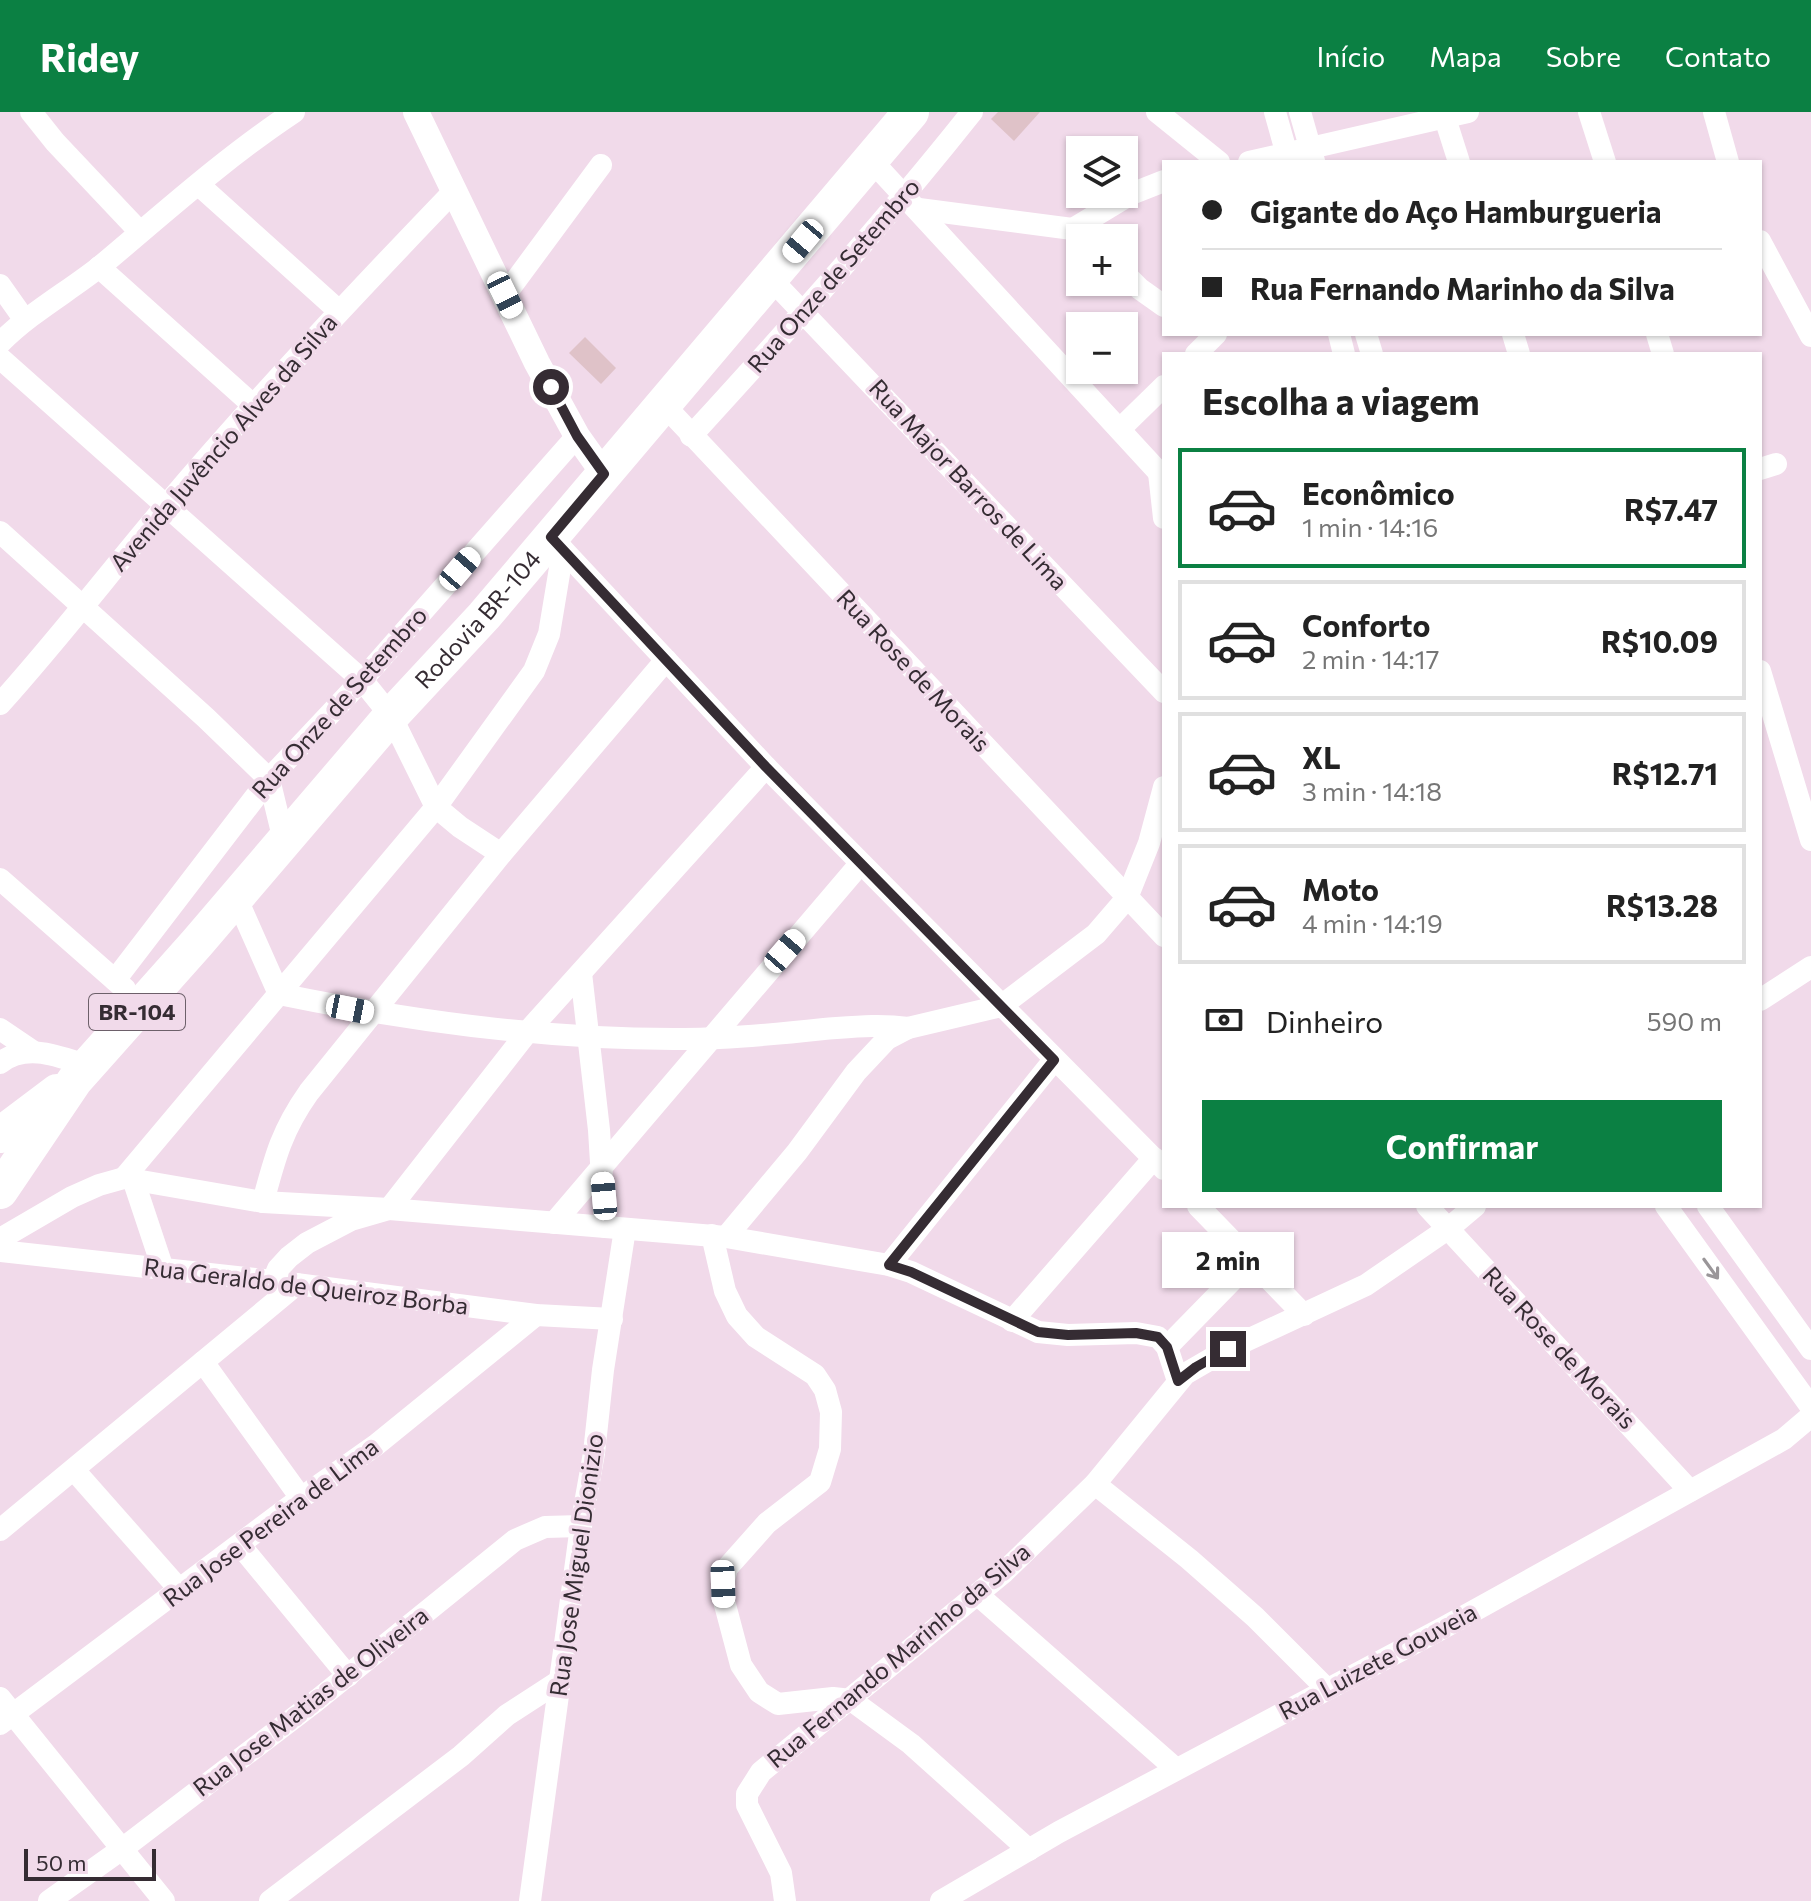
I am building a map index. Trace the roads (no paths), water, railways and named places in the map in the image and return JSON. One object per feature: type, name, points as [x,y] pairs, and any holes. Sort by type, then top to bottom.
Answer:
[{"type":"highway","name":"Rodovia BR-104","points":[[143,1005],[391,716],[557,543],[604,474],[911,112]]},
{"type":"highway","name":"BR-104","points":[[0,1135],[82,1073],[143,1005]]},
{"type":"highway","points":[[0,1191],[82,1073]]},
{"type":"street","points":[[31,112],[55,142],[140,232]]},
{"type":"street","points":[[0,343],[24,319],[99,267],[294,112]]},
{"type":"street","points":[[416,112],[577,436],[604,474]]},
{"type":"street","name":"Rua Onze de Setembro","points":[[691,436],[912,202],[972,112]]},
{"type":"street","points":[[1157,112],[1217,160]]},
{"type":"street","points":[[1275,112],[1288,158],[1313,155],[1413,119],[1445,118],[1468,112]]},
{"type":"street","points":[[1300,112],[1313,155]]},
{"type":"street","points":[[1589,112],[1604,160]]},
{"type":"street","points":[[1714,112],[1727,160]]},
{"type":"street","points":[[1445,118],[1458,160]]},
{"type":"street","points":[[871,160],[1162,475]]},
{"type":"street","points":[[505,295],[601,165]]},
{"type":"street","points":[[1081,224],[1131,194],[1162,182]]},
{"type":"street","points":[[199,185],[339,311]]},
{"type":"street","name":"Avenida Juvêncio Alves da Silva","points":[[0,704],[254,406],[339,311],[455,190]]},
{"type":"street","points":[[912,202],[1066,228]]},
{"type":"street","points":[[1762,245],[1811,336]]},
{"type":"street","points":[[99,267],[254,406]]},
{"type":"street","name":"Rua Major Barros de Lima","points":[[771,279],[1162,690]]},
{"type":"street","points":[[0,285],[24,319]]},
{"type":"street","points":[[1138,287],[1162,305]]},
{"type":"street","points":[[1198,352],[1214,336]]},
{"type":"street","points":[[0,358],[362,680],[391,716],[436,807],[501,854]]},
{"type":"street","points":[[1120,429],[1162,388]]},
{"type":"street","name":"Rua Rose de Morais","points":[[664,405],[1162,934]]},
{"type":"street","name":"Rua Onze de Setembro","points":[[115,980],[269,779],[362,680],[577,436]]},
{"type":"street","points":[[0,532],[269,779],[284,841]]},
{"type":"street","points":[[557,543],[860,864],[1159,1163],[1012,1321]]},
{"type":"street","points":[[128,1179],[436,807],[534,671],[549,634],[557,543]]},
{"type":"street","points":[[263,1202],[275,1154],[290,1118],[501,854],[666,660]]},
{"type":"street","points":[[1762,678],[1811,840]]},
{"type":"street","points":[[273,1281],[289,1257],[307,1243],[351,1220],[389,1209],[529,1030],[766,767]]},
{"type":"street","points":[[1029,1850],[911,1744],[851,1700],[833,1698],[785,1704],[773,1702],[754,1687],[741,1665],[724,1601],[723,1584],[727,1568],[767,1523],[820,1482],[830,1449],[831,1412],[825,1390],[815,1375],[756,1337],[737,1316],[725,1291],[719,1236],[797,1152],[867,1058],[887,1039],[908,1028],[1001,1006],[1096,934],[1127,898],[1149,843],[1162,794]]},
{"type":"street","points":[[554,1223],[860,864]]},
{"type":"street","points":[[0,879],[143,1005]]},
{"type":"street","points":[[236,897],[279,994]]},
{"type":"street","points":[[1762,999],[1811,967]]},
{"type":"street","name":"Rua Jose Miguel Dionizio","points":[[530,1901],[612,1319],[615,1228],[602,1168],[581,973]]},
{"type":"street","points":[[279,994],[374,1013],[587,1037],[710,1038],[864,1025],[908,1028]]},
{"type":"street","points":[[0,1029],[34,1052],[82,1073]]},
{"type":"street","points":[[0,1063],[19,1053],[34,1052]]},
{"type":"street","points":[[889,1265],[1054,1060]]},
{"type":"street","points":[[128,1179],[163,1269]]},
{"type":"street","points":[[0,1239],[72,1197],[99,1185],[128,1179],[263,1202],[719,1236],[889,1265],[920,1276],[1012,1321],[1052,1335],[1113,1333],[1153,1336],[1162,1340],[1167,1347],[1178,1381]]},
{"type":"street","points":[[1200,1208],[1304,1315]]},
{"type":"street","name":"Rua Rose de Morais","points":[[1429,1208],[1690,1491]]},
{"type":"street","name":"Rua Fernando Marinho da Silva","points":[[785,1901],[781,1873],[747,1805],[747,1794],[761,1772],[978,1595],[1095,1484],[1178,1381],[1210,1358],[1366,1285],[1473,1208]]},
{"type":"street","points":[[1667,1208],[1811,1407]]},
{"type":"street","points":[[1713,1208],[1811,1349]]},
{"type":"street","name":"Rua Geraldo de Queiroz Borba","points":[[0,1251],[273,1281],[536,1315],[612,1319]]},
{"type":"street","points":[[1167,1347],[1250,1262]]},
{"type":"street","points":[[0,1530],[297,1284]]},
{"type":"street","name":"Rua Jose Pereira de Lima","points":[[4,1712],[180,1590],[411,1418],[536,1315]]},
{"type":"street","points":[[203,1362],[301,1498]]},
{"type":"street","name":"Rua Luizete Gouveia","points":[[941,1901],[1176,1769],[1443,1628],[1784,1439],[1811,1416]]},
{"type":"street","points":[[74,1470],[180,1590]]},
{"type":"street","points":[[1095,1484],[1189,1559],[1255,1617],[1327,1689]]},
{"type":"street","name":"Rua Jose Matias de Oliveira","points":[[49,1901],[348,1676],[515,1540],[545,1527],[581,1526]]},
{"type":"street","points":[[240,1545],[348,1676]]},
{"type":"street","points":[[978,1595],[1176,1769]]},
{"type":"street","points":[[270,1901],[461,1756],[507,1715],[561,1680]]},
{"type":"street","points":[[4,1712],[164,1901]]}]
